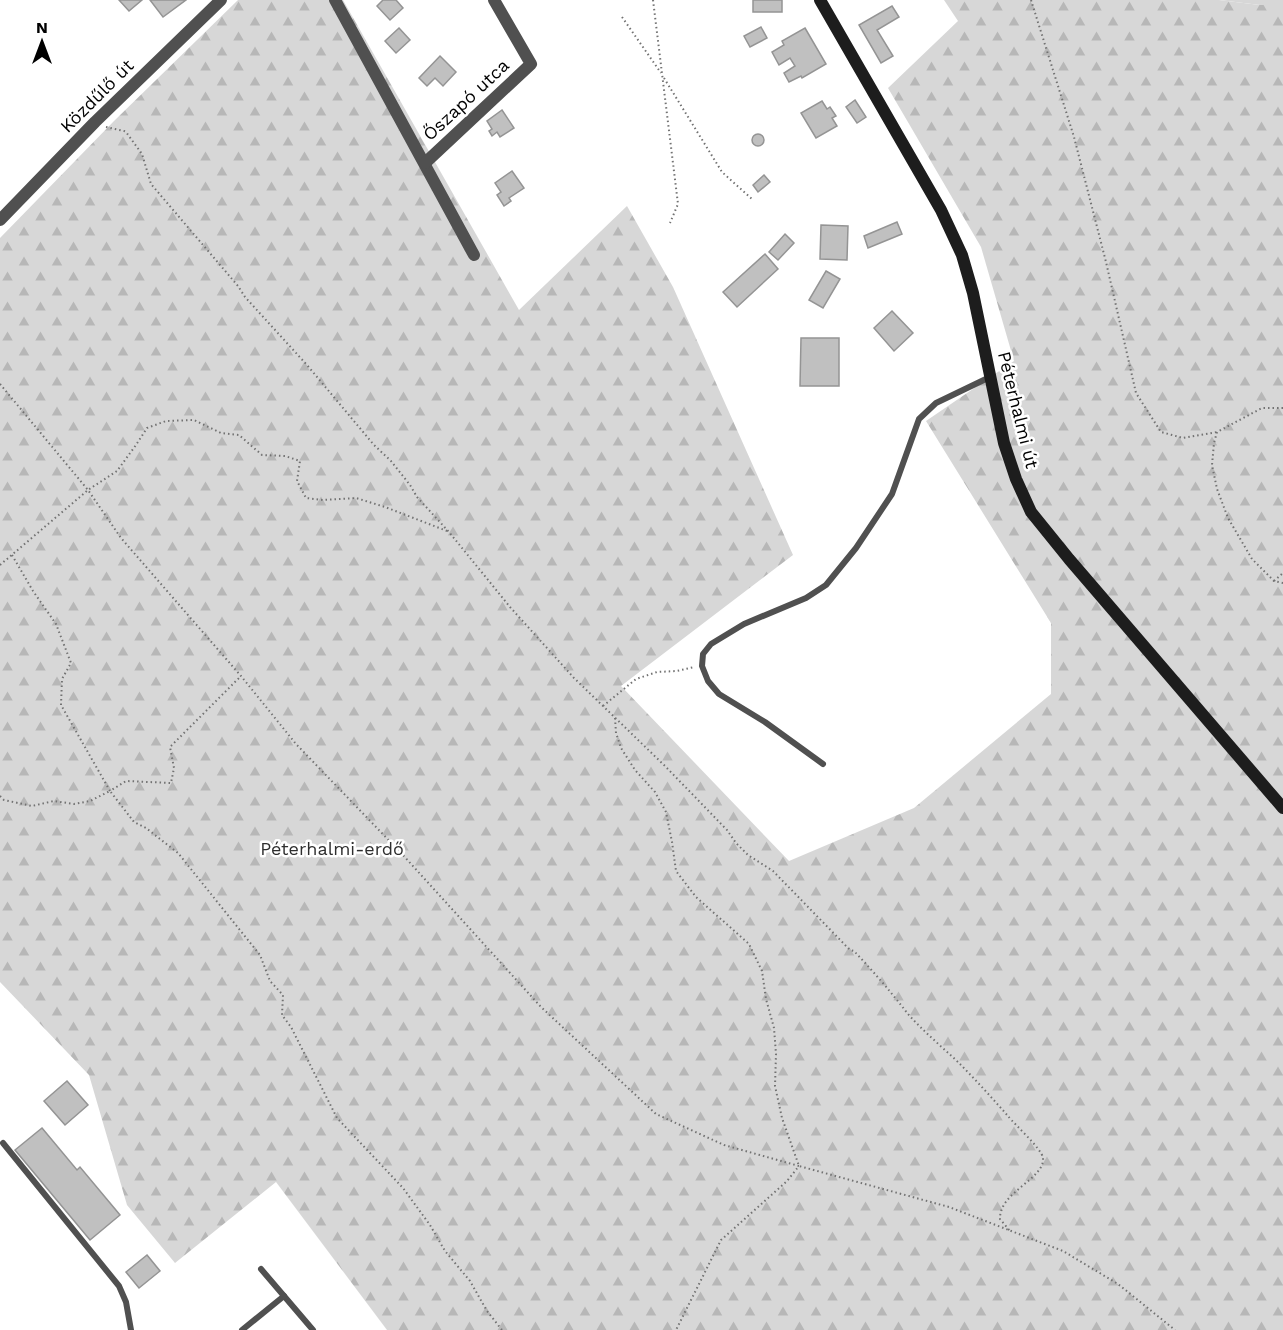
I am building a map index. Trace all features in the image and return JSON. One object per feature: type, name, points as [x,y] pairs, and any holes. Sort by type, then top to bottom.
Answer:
[{"type":"street","name":"Közdűlő út","points":[[0,220],[220,0]]},
{"type":"street","points":[[335,0],[474,255]]},
{"type":"street","name":"Őszapó utca","points":[[425,163],[531,64],[494,0]]},
{"type":"street","name":"Péterhalmi út","points":[[820,0],[941,210],[963,255],[1004,443],[1016,479],[1031,512],[1283,808]]},
{"type":"lane","points":[[823,764],[765,722],[720,694],[708,681],[702,666],[703,654],[711,644],[744,624],[806,598],[826,585],[856,548],[892,494],[919,418],[936,403],[990,377]]},
{"type":"lane","points":[[3,1143],[119,1286],[126,1302],[131,1330]]},
{"type":"lane","points":[[261,1269],[313,1330]]},
{"type":"lane","points":[[242,1330],[284,1296]]},
{"type":"path","points":[[653,0],[678,204],[670,223]]},
{"type":"path","points":[[1031,0],[1077,148],[1136,393],[1161,432],[1183,438],[1217,432],[1262,408],[1283,408]]},
{"type":"path","points":[[622,17],[662,75],[722,172],[752,199]]},
{"type":"path","points":[[96,122],[105,127],[126,132],[142,154],[151,184],[245,297],[308,365],[374,445],[391,461],[417,497],[449,532],[510,607],[574,678],[665,766],[748,855],[773,871],[850,950],[854,951],[901,1003],[908,1014],[960,1064],[1041,1152],[1043,1161],[1039,1170],[1005,1201],[999,1212],[1000,1219],[1010,1230]]},
{"type":"path","points":[[0,384],[88,490],[121,538],[241,676],[296,744],[402,854],[541,1007],[656,1114],[724,1145],[949,1207],[1063,1251],[1118,1284],[1175,1330]]},
{"type":"path","points":[[0,565],[88,490],[117,471],[147,428],[166,421],[194,420],[220,433],[239,435],[262,455],[285,456],[300,461],[297,481],[306,498],[323,500],[356,498],[449,532]]},
{"type":"path","points":[[1217,432],[1212,465],[1217,489],[1228,518],[1252,559],[1274,581],[1283,583]]},
{"type":"path","points":[[12,555],[56,624],[71,663],[62,679],[62,705],[110,791],[134,822],[146,828],[178,853],[260,955],[270,981],[283,995],[282,1015],[291,1027],[337,1118],[403,1188],[502,1330]]},
{"type":"path","points":[[1274,581],[1283,573]]},
{"type":"path","points":[[603,706],[636,678],[657,672],[702,666]]},
{"type":"path","points":[[0,796],[4,800],[32,806],[54,801],[74,804],[90,801],[126,781],[171,783],[174,768],[170,747],[241,676]]},
{"type":"path","points":[[615,718],[616,733],[621,748],[635,770],[655,792],[666,813],[676,871],[696,897],[749,944],[762,970],[766,999],[774,1028],[775,1086],[782,1118],[799,1166]]},
{"type":"path","points":[[676,1330],[721,1240],[786,1181],[799,1166]]},
{"type":"green space","name":"Péterhalmi-erdő","points":[[238,0],[343,0],[519,310],[627,206],[673,287],[793,555],[621,686],[789,861],[914,808],[1051,694],[1051,623],[926,421],[1014,361],[981,247],[888,88],[958,21],[944,0],[1219,0],[1283,5],[1283,1330],[387,1330],[276,1182],[175,1263],[127,1205],[89,1075],[0,982],[0,238],[114,121]]},
{"type":"green space","points":[[1219,0],[1283,0],[1283,5],[1260,5]]},
{"type":"building","points":[[119,0],[142,0],[129,11]]},
{"type":"building","points":[[150,0],[186,0],[163,17]]},
{"type":"building","points":[[383,0],[396,0],[403,8],[390,20],[377,6]]},
{"type":"building","points":[[753,0],[782,0],[782,12],[753,12]]},
{"type":"building","points":[[892,6],[899,17],[877,30],[893,56],[881,63],[859,25]]},
{"type":"building","points":[[761,27],[767,38],[750,47],[744,36]]},
{"type":"building","points":[[399,28],[410,40],[396,53],[385,41]]},
{"type":"building","points":[[805,28],[826,64],[802,78],[801,76],[789,82],[784,73],[795,66],[790,58],[779,65],[772,52],[784,45],[782,41]]},
{"type":"building","points":[[440,56],[456,72],[443,86],[435,78],[427,86],[419,78]]},
{"type":"building","points":[[855,100],[866,117],[857,123],[846,107]]},
{"type":"building","points":[[822,101],[827,109],[830,107],[836,116],[832,118],[837,126],[816,138],[801,113]]},
{"type":"building","points":[[502,110],[514,128],[500,137],[497,132],[492,136],[489,131],[492,129],[487,121]]},
{"type":"building","points":[[758,134],[764,140],[758,146],[752,140]]},
{"type":"building","points":[[512,171],[524,188],[509,198],[511,201],[504,206],[497,195],[501,192],[495,183]]},
{"type":"building","points":[[764,175],[770,182],[758,192],[753,185]]},
{"type":"building","points":[[897,222],[902,234],[868,248],[864,236]]},
{"type":"building","points":[[821,225],[848,226],[847,260],[820,259]]},
{"type":"building","points":[[785,234],[794,243],[778,260],[769,252]]},
{"type":"building","points":[[765,254],[778,269],[737,307],[723,292]]},
{"type":"building","points":[[826,271],[840,279],[823,308],[809,300]]},
{"type":"building","points":[[892,311],[913,333],[894,351],[874,328]]},
{"type":"building","points":[[801,338],[839,338],[839,386],[800,386]]},
{"type":"building","points":[[67,1081],[88,1105],[65,1125],[44,1101]]},
{"type":"building","points":[[42,1128],[77,1170],[80,1167],[120,1215],[90,1240],[15,1150]]},
{"type":"building","points":[[147,1255],[160,1271],[139,1288],[126,1272]]}]
